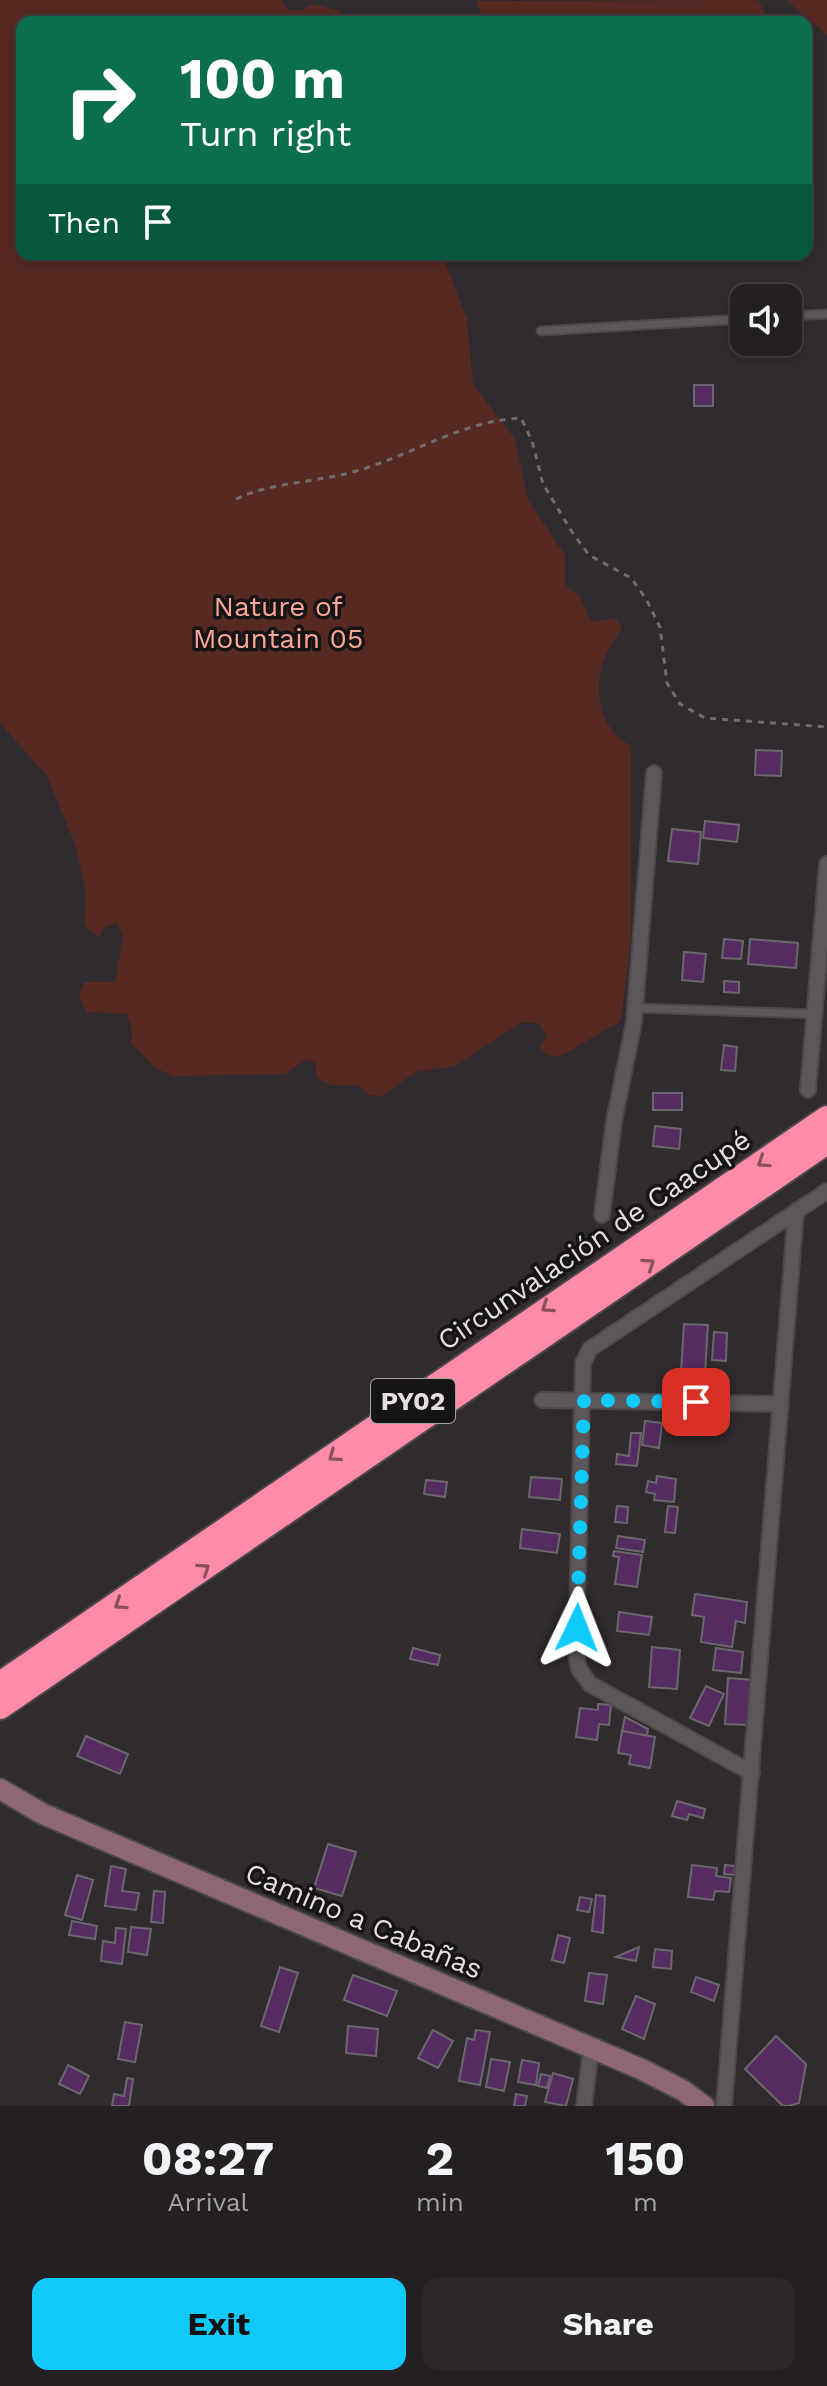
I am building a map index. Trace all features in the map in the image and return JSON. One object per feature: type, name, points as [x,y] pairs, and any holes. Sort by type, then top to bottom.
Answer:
[{"type":"highway","name":"Circunvalación de Caacupé","points":[[0,1684],[827,1118]]},
{"type":"highway","name":"Circunvalación de Caacupé","points":[[0,1707],[827,1142]]},
{"type":"street","points":[[602,1215],[614,1121],[635,1008],[654,773]]},
{"type":"street","points":[[808,1090],[827,864]]},
{"type":"street","points":[[811,1071],[827,1061]]},
{"type":"street","points":[[752,1773],[590,1684],[579,1669],[576,1656],[583,1363],[590,1349],[827,1191]]},
{"type":"street","points":[[724,2106],[796,1211]]},
{"type":"street","points":[[542,1400],[781,1404]]},
{"type":"street","name":"Camino a Cabañas","points":[[0,1789],[43,1814],[591,2049],[684,2091],[704,2106]]},
{"type":"street","points":[[584,2106],[591,2049]]},
{"type":"lane","points":[[802,315],[827,314]]},
{"type":"lane","points":[[541,331],[730,320]]},
{"type":"lane","points":[[635,1008],[816,1014]]},
{"type":"path","points":[[236,499],[262,487],[355,472],[489,419],[521,418],[543,484],[572,532],[589,555],[631,578],[646,599],[660,627],[667,683],[680,704],[705,718],[827,727]]},
{"type":"green space","name":"Nature of Mountain 05","points":[[0,0],[281,0],[288,9],[299,11],[313,4],[340,11],[341,16],[16,16],[16,260],[444,260],[467,319],[473,384],[515,439],[528,500],[565,555],[565,584],[579,596],[592,622],[615,618],[622,627],[607,652],[599,680],[600,703],[607,723],[631,746],[631,939],[621,1021],[561,1056],[547,1055],[540,1047],[547,1036],[539,1023],[522,1022],[455,1066],[416,1072],[382,1096],[369,1095],[359,1086],[330,1085],[317,1078],[315,1062],[305,1060],[285,1074],[173,1076],[155,1068],[131,1043],[132,1030],[127,1014],[86,1012],[79,996],[84,982],[115,982],[123,936],[116,923],[105,927],[99,937],[84,925],[86,892],[75,844],[47,776],[0,723]]},
{"type":"green space","points":[[758,0],[765,13],[763,16],[482,16],[476,1]]},
{"type":"green space","points":[[827,0],[827,35],[812,22],[812,16],[805,16],[788,2]]},
{"type":"building","points":[[694,385],[713,385],[713,406],[694,406]]},
{"type":"building","points":[[756,750],[782,751],[781,776],[755,775]]},
{"type":"building","points":[[705,821],[739,825],[737,842],[703,838]]},
{"type":"building","points":[[672,829],[701,832],[698,864],[668,861]]},
{"type":"building","points":[[724,939],[743,941],[741,959],[722,958]]},
{"type":"building","points":[[750,939],[798,943],[796,968],[748,964]]},
{"type":"building","points":[[684,952],[706,954],[703,982],[682,980]]},
{"type":"building","points":[[724,981],[739,982],[739,993],[724,992]]},
{"type":"building","points":[[724,1045],[737,1047],[735,1071],[721,1070]]},
{"type":"building","points":[[653,1093],[682,1093],[682,1110],[653,1110]]},
{"type":"building","points":[[655,1126],[681,1129],[679,1149],[653,1146]]},
{"type":"building","points":[[684,1324],[708,1325],[705,1374],[681,1372]]},
{"type":"building","points":[[714,1332],[727,1333],[726,1361],[712,1360]]},
{"type":"building","points":[[645,1421],[662,1423],[659,1448],[642,1445]]},
{"type":"building","points":[[631,1433],[641,1433],[637,1466],[616,1464],[617,1454],[629,1456]]},
{"type":"building","points":[[657,1476],[676,1479],[674,1502],[654,1500],[655,1494],[646,1492],[648,1481],[656,1483]]},
{"type":"building","points":[[531,1477],[562,1479],[560,1500],[529,1497]]},
{"type":"building","points":[[426,1480],[447,1482],[445,1497],[424,1494]]},
{"type":"building","points":[[617,1506],[628,1507],[627,1523],[615,1522]]},
{"type":"building","points":[[668,1506],[678,1507],[675,1533],[665,1532]]},
{"type":"building","points":[[522,1529],[560,1534],[557,1553],[520,1548]]},
{"type":"building","points":[[618,1536],[645,1540],[643,1552],[616,1548]]},
{"type":"building","points":[[614,1551],[642,1555],[637,1587],[615,1584],[619,1557],[613,1556]]},
{"type":"building","points":[[695,1594],[747,1602],[745,1623],[736,1621],[732,1647],[701,1642],[704,1617],[692,1615]]},
{"type":"building","points":[[619,1612],[652,1617],[649,1635],[617,1631]]},
{"type":"building","points":[[652,1647],[680,1650],[677,1689],[649,1687]]},
{"type":"building","points":[[413,1648],[440,1655],[438,1665],[410,1659]]},
{"type":"building","points":[[716,1648],[743,1652],[741,1673],[713,1670]]},
{"type":"building","points":[[728,1678],[754,1680],[751,1725],[725,1724]]},
{"type":"building","points":[[706,1686],[724,1694],[709,1726],[690,1718]]},
{"type":"building","points":[[598,1704],[611,1705],[609,1725],[599,1724],[597,1740],[576,1737],[580,1708],[598,1710]]},
{"type":"building","points":[[625,1717],[648,1729],[647,1736],[622,1731]]},
{"type":"building","points":[[622,1731],[655,1737],[650,1768],[629,1764],[631,1755],[618,1753]]},
{"type":"building","points":[[86,1736],[128,1754],[120,1774],[77,1756]]},
{"type":"building","points":[[677,1801],[705,1809],[703,1818],[689,1814],[687,1820],[672,1816]]},
{"type":"building","points":[[328,1844],[356,1852],[342,1896],[314,1888]]},
{"type":"building","points":[[692,1865],[717,1868],[716,1876],[731,1878],[729,1892],[715,1891],[713,1900],[688,1897]]},
{"type":"building","points":[[725,1865],[735,1866],[734,1875],[724,1874]]},
{"type":"building","points":[[111,1866],[126,1869],[122,1891],[139,1893],[136,1910],[105,1906]]},
{"type":"building","points":[[77,1875],[93,1880],[82,1920],[65,1915]]},
{"type":"building","points":[[154,1891],[165,1892],[163,1923],[151,1922]]},
{"type":"building","points":[[596,1895],[605,1896],[603,1933],[592,1931]]},
{"type":"building","points":[[580,1897],[592,1899],[589,1912],[577,1910]]},
{"type":"building","points":[[72,1921],[97,1926],[95,1939],[69,1935]]},
{"type":"building","points":[[131,1927],[151,1929],[147,1955],[128,1952]]},
{"type":"building","points":[[116,1928],[126,1929],[122,1964],[101,1961],[103,1941],[115,1943]]},
{"type":"building","points":[[558,1935],[570,1938],[564,1963],[552,1960]]},
{"type":"building","points":[[639,1947],[636,1961],[616,1957]]},
{"type":"building","points":[[655,1949],[672,1951],[671,1969],[653,1967]]},
{"type":"building","points":[[280,1967],[298,1973],[279,2032],[261,2026]]},
{"type":"building","points":[[589,1973],[607,1975],[603,2004],[585,2001]]},
{"type":"building","points":[[353,1975],[397,1991],[387,2016],[344,2000]]},
{"type":"building","points":[[696,1977],[719,1985],[714,2001],[691,1992]]},
{"type":"building","points":[[636,1996],[655,2004],[644,2039],[622,2029]]},
{"type":"building","points":[[125,2022],[142,2025],[135,2062],[118,2059]]},
{"type":"building","points":[[348,2026],[378,2029],[376,2056],[346,2053]]},
{"type":"building","points":[[433,2030],[453,2041],[438,2068],[418,2058]]},
{"type":"building","points":[[476,2030],[490,2032],[480,2085],[459,2081],[467,2038],[474,2040]]},
{"type":"building","points":[[776,2036],[806,2064],[799,2103],[789,2106],[783,2106],[745,2069]]},
{"type":"building","points":[[491,2059],[510,2062],[504,2091],[486,2087]]},
{"type":"building","points":[[522,2060],[539,2063],[536,2085],[518,2082]]},
{"type":"building","points":[[68,2065],[89,2076],[80,2094],[59,2084]]},
{"type":"building","points":[[553,2073],[573,2079],[566,2106],[545,2102]]},
{"type":"building","points":[[541,2074],[550,2076],[547,2088],[538,2086]]},
{"type":"building","points":[[127,2078],[133,2079],[129,2106],[112,2106],[114,2094],[124,2096]]},
{"type":"building","points":[[516,2094],[527,2096],[525,2106],[514,2106]]},
{"type":"route","points":[[577,1628],[584,1400],[696,1402]]}]
